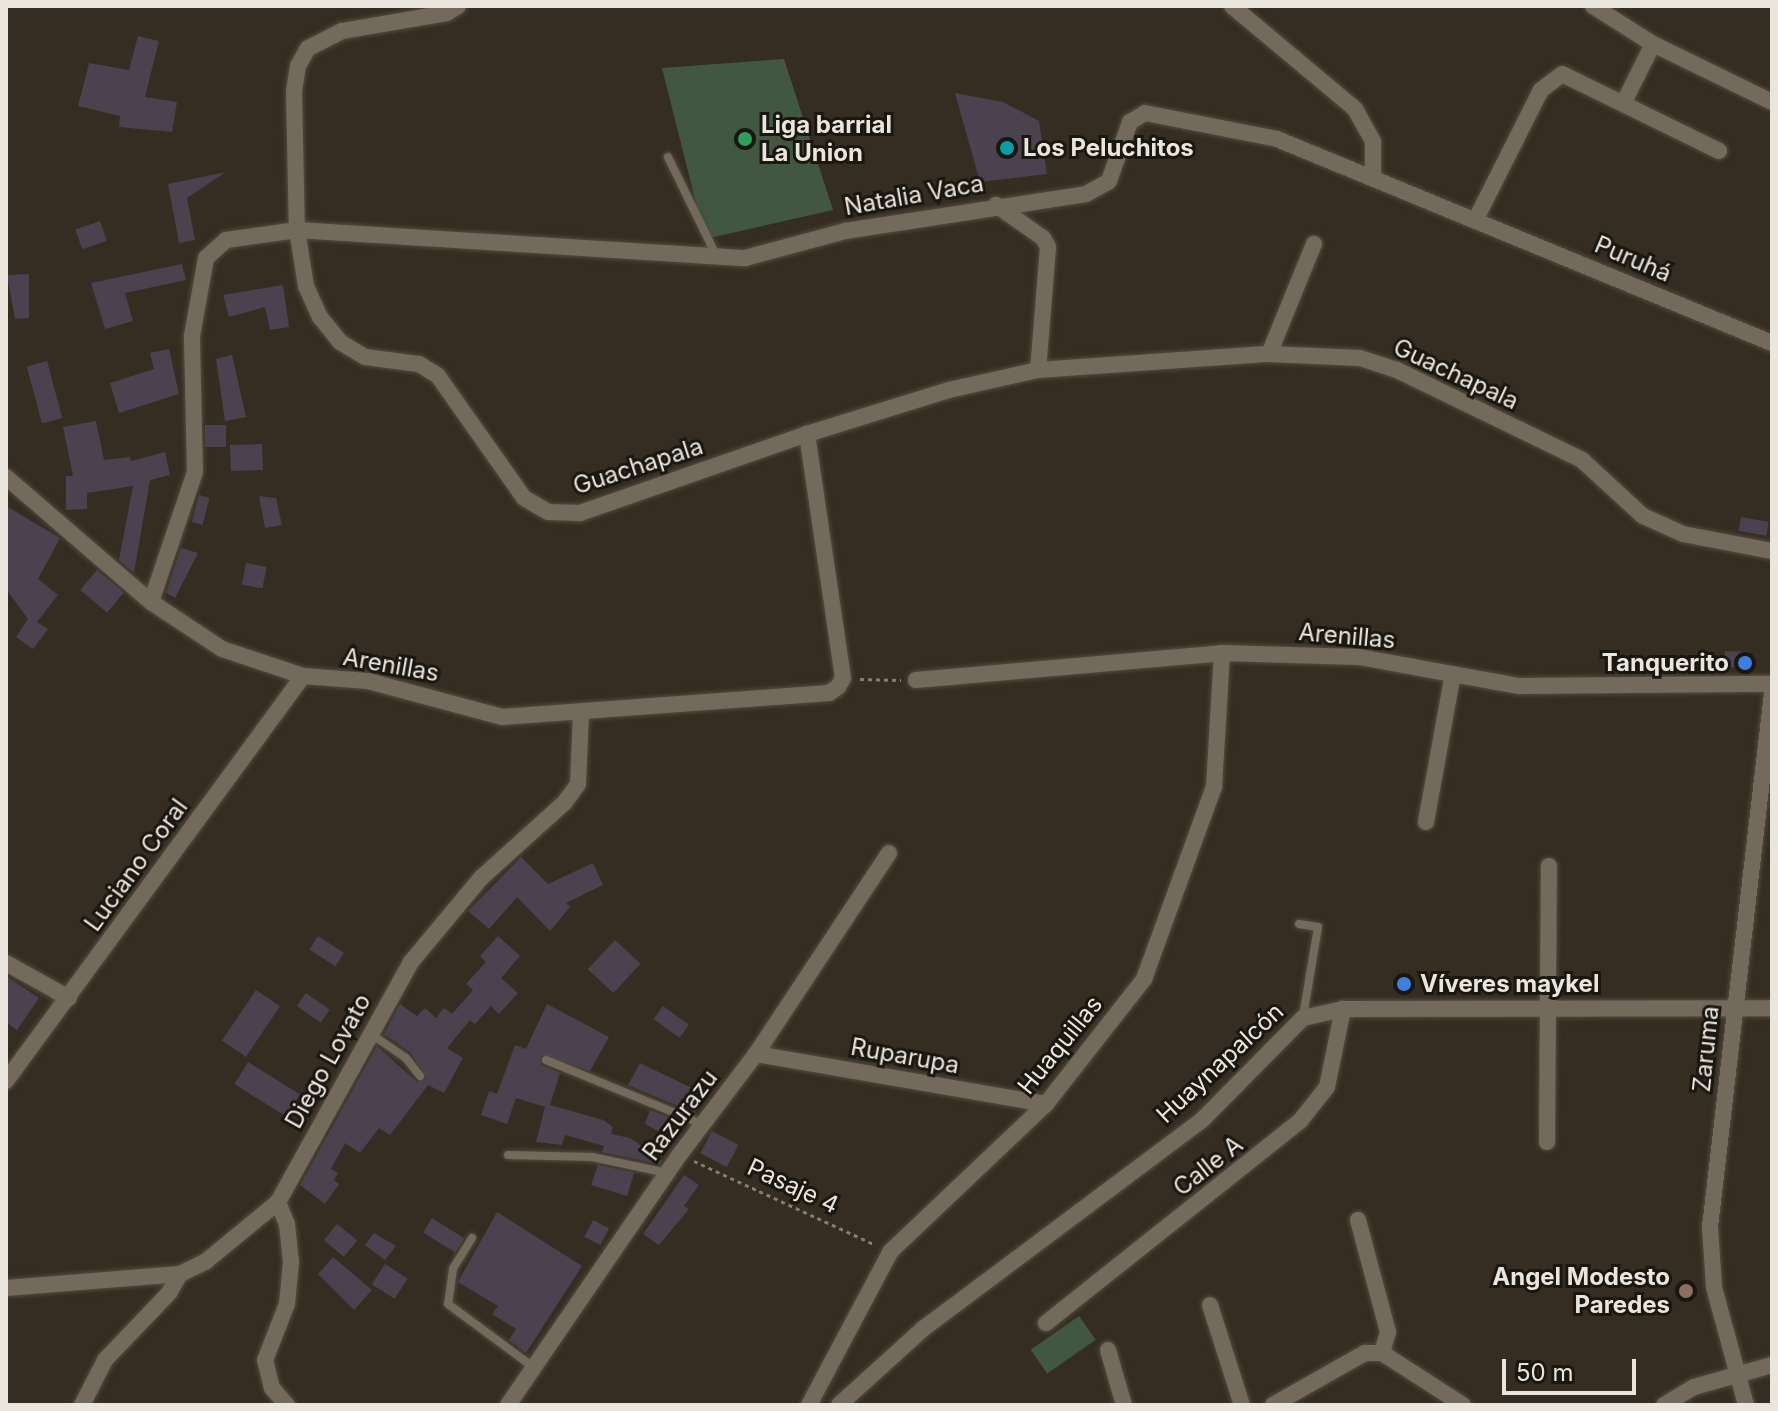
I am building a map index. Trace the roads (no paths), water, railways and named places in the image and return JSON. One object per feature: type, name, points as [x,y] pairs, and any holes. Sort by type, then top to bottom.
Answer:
[{"type":"street","points":[[1232,6],[1355,109],[1373,142],[1373,177]]},
{"type":"street","points":[[1593,6],[1653,44],[1772,102]]},
{"type":"street","name":"Guachapala","points":[[450,8],[342,31],[308,48],[298,66],[294,92],[297,230],[306,286],[320,317],[340,342],[365,357],[419,364],[438,376],[524,498],[548,512],[580,513],[807,434],[949,390],[1038,370],[1269,354],[1360,358],[1397,370],[1582,460],[1643,516],[1683,534],[1772,551]]},
{"type":"street","points":[[1624,102],[1653,44]]},
{"type":"street","points":[[1476,219],[1546,82],[1570,76],[1719,151]]},
{"type":"street","name":"Natalia Vaca","points":[[151,602],[195,472],[192,336],[206,258],[226,240],[297,230],[718,260],[996,205],[1098,189],[1115,172],[1130,122],[1145,113],[1277,139],[1476,219]]},
{"type":"street","points":[[996,205],[1043,238],[1048,247],[1038,370]]},
{"type":"street","name":"Puruhá","points":[[1476,219],[1772,343]]},
{"type":"street","points":[[1269,354],[1314,244]]},
{"type":"street","name":"Arenillas","points":[[7,482],[151,602],[222,649],[303,676],[382,684],[502,717],[581,713],[829,693],[843,678],[807,434]]},
{"type":"street","name":"Arenillas","points":[[916,680],[1222,653],[1359,657],[1519,686],[1772,684]]},
{"type":"street","name":"Huaquillas","points":[[809,1405],[891,1251],[1046,1104],[1144,979],[1158,950],[1214,787],[1222,653]]},
{"type":"street","points":[[1426,822],[1453,674]]},
{"type":"street","name":"Luciano Coral","points":[[6,1081],[303,676]]},
{"type":"street","name":"Zaruma","points":[[1746,1405],[1710,1259],[1734,1008],[1772,694]]},
{"type":"street","name":"Diego Lovato","points":[[6,1288],[180,1274],[205,1262],[278,1202],[411,962],[481,878],[565,802],[578,784],[581,713]]},
{"type":"street","name":"Razurazu","points":[[508,1405],[680,1154],[756,1054],[889,853]]},
{"type":"street","points":[[1547,1142],[1549,866]]},
{"type":"street","points":[[6,963],[69,998]]},
{"type":"street","name":"Huaynapalcón","points":[[839,1405],[924,1328],[1202,1120],[1303,1018],[1343,1009],[1772,1008]]},
{"type":"street","name":"Calle A","points":[[1046,1323],[1300,1121],[1327,1087],[1343,1009]]},
{"type":"street","name":"Ruparupa","points":[[756,1054],[1046,1104]]},
{"type":"street","points":[[278,1202],[287,1224],[291,1262],[287,1304],[265,1360],[272,1388],[287,1405]]},
{"type":"street","points":[[1358,1220],[1388,1332],[1382,1353]]},
{"type":"street","points":[[82,1405],[105,1360],[169,1293],[180,1274]]},
{"type":"street","points":[[1210,1305],[1242,1405]]},
{"type":"street","points":[[1108,1350],[1124,1405]]},
{"type":"street","points":[[1273,1405],[1348,1360],[1382,1353],[1463,1405]]},
{"type":"street","points":[[1664,1405],[1694,1387],[1772,1365]]},
{"type":"lane","points":[[668,157],[718,260]]},
{"type":"lane","points":[[1299,924],[1318,927],[1303,1018]]},
{"type":"lane","points":[[370,1033],[406,1058],[420,1076]]},
{"type":"lane","points":[[546,1060],[620,1095],[702,1124]]},
{"type":"lane","points":[[508,1155],[592,1157],[667,1173]]},
{"type":"lane","points":[[472,1238],[453,1269],[448,1304],[534,1367]]},
{"type":"place","name":"Liga barrial La Union","points":[[745,139]]},
{"type":"place","name":"Los Peluchitos","points":[[1007,148]]},
{"type":"place","name":"Tanquerito","points":[[1745,663]]},
{"type":"place","name":"Víveres maykel","points":[[1404,984]]},
{"type":"place","name":"Angel Modesto Paredes","points":[[1686,1291]]}]
